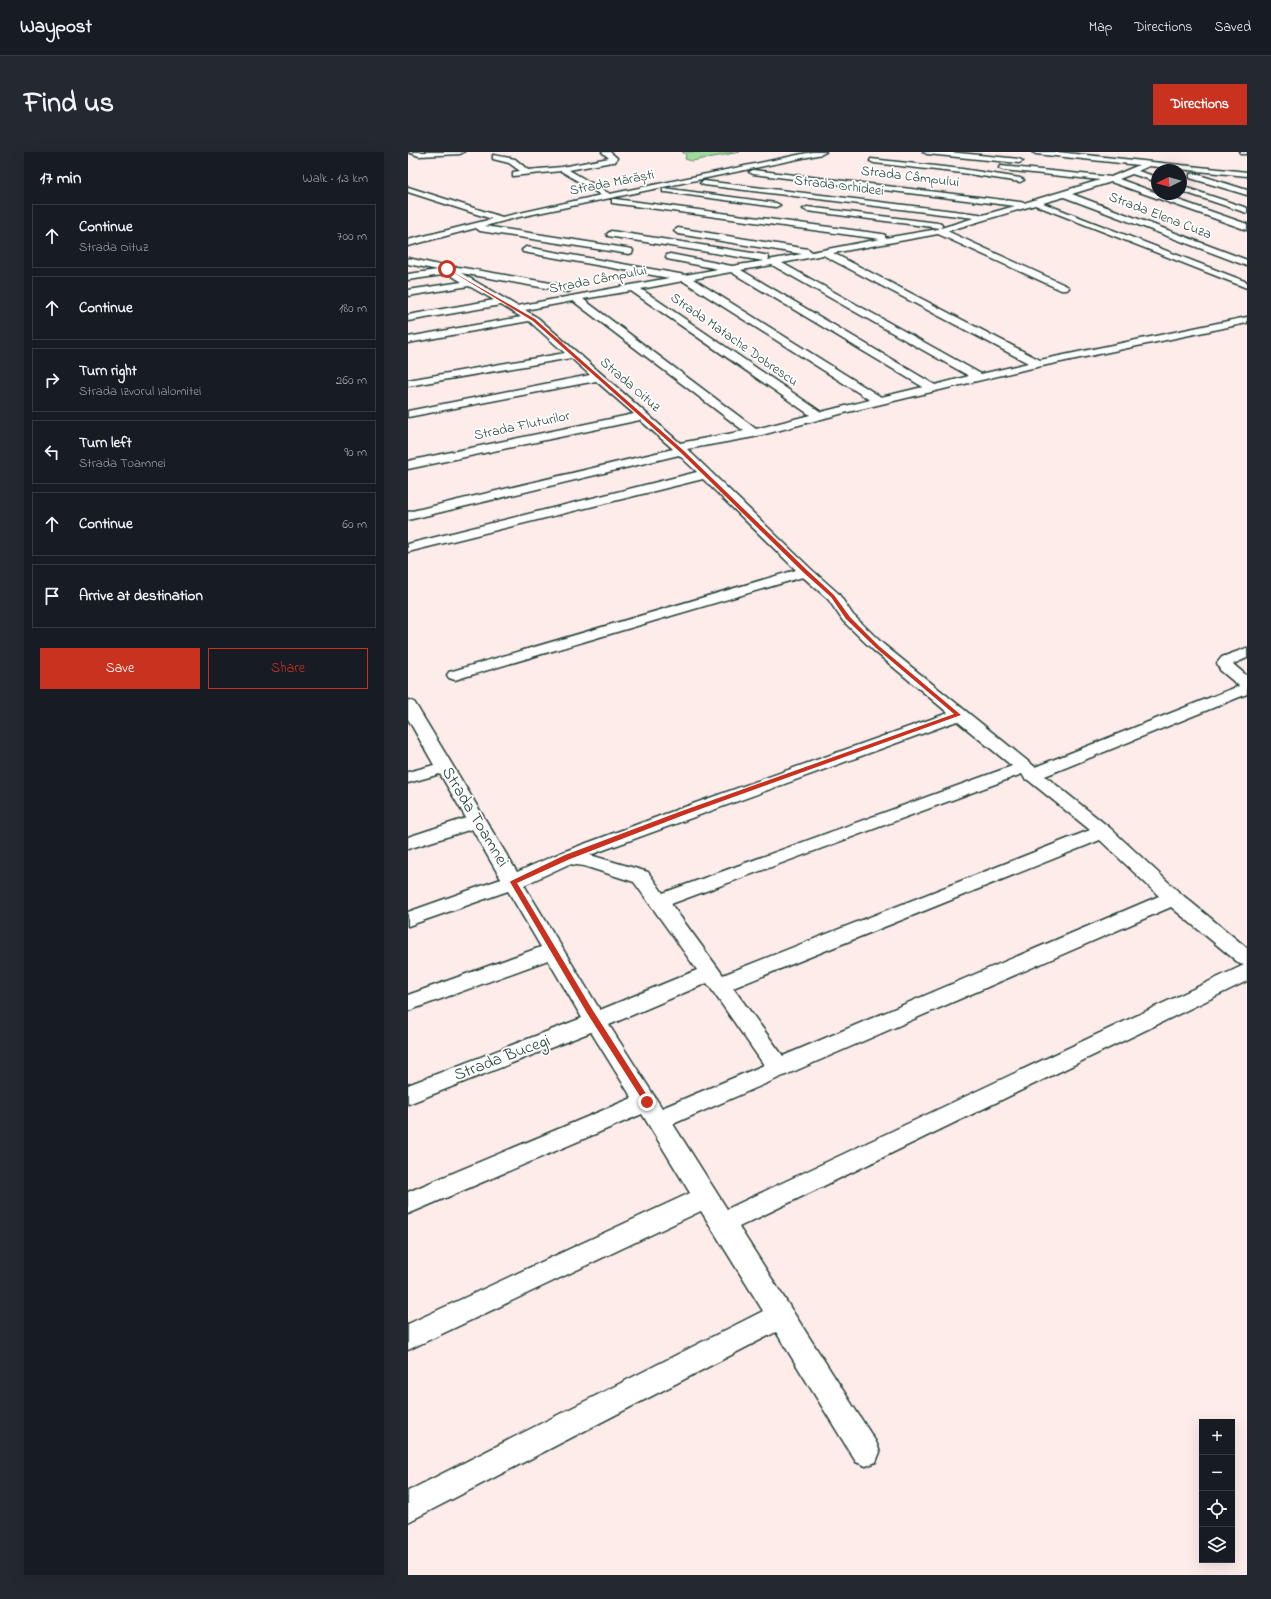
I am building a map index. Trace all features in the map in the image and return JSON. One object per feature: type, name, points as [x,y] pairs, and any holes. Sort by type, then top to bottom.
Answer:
[{"type":"street","points":[[412,152],[424,154],[460,152]]},
{"type":"street","points":[[516,174],[562,169],[612,160],[613,158],[606,152]]},
{"type":"street","name":"Strada Mărăști","points":[[408,243],[501,219],[608,196],[670,185],[822,152]]},
{"type":"street","points":[[927,152],[1027,162]]},
{"type":"street","points":[[1036,152],[1164,164],[1172,159],[1202,163]]},
{"type":"street","points":[[1094,158],[1104,152]]},
{"type":"street","points":[[496,158],[512,161],[527,173]]},
{"type":"street","points":[[874,161],[962,171],[990,177],[1027,181]]},
{"type":"street","name":"Strada Câmpului","points":[[516,309],[939,231],[1062,195],[1082,188],[1110,174],[1132,172],[1149,163]]},
{"type":"street","points":[[1247,174],[1189,167],[1185,171],[1188,174],[1247,193]]},
{"type":"street","points":[[1003,168],[1110,174],[1247,227]]},
{"type":"street","points":[[562,169],[608,196]]},
{"type":"street","name":"Strada Câmpului","points":[[739,170],[1033,204]]},
{"type":"street","points":[[1132,172],[1151,178]]},
{"type":"street","name":"Strada Orhideei","points":[[688,181],[986,217]]},
{"type":"street","points":[[670,185],[736,193]]},
{"type":"street","points":[[1064,185],[1082,188],[1094,195]]},
{"type":"street","points":[[651,188],[776,206]]},
{"type":"street","points":[[1187,190],[1247,211]]},
{"type":"street","points":[[410,191],[501,219]]},
{"type":"street","points":[[1035,194],[1062,195]]},
{"type":"street","name":"Strada Elena Cuza","points":[[1062,195],[1247,263]]},
{"type":"street","points":[[599,198],[899,239]]},
{"type":"street","points":[[1033,204],[1247,285]]},
{"type":"street","points":[[807,209],[951,228]]},
{"type":"street","points":[[464,215],[478,212]]},
{"type":"street","points":[[471,227],[629,251]]},
{"type":"street","points":[[678,231],[793,249],[815,255]]},
{"type":"street","points":[[939,231],[1064,288]]},
{"type":"street","name":"Strada Câmpului","points":[[611,234],[776,262]]},
{"type":"street","points":[[526,250],[685,278],[879,401]]},
{"type":"street","points":[[826,253],[1039,364]]},
{"type":"street","points":[[670,257],[732,269],[934,389]]},
{"type":"street","name":"Strada Oituz","points":[[408,261],[449,270],[501,302],[531,318],[680,449],[806,572],[833,596],[848,618],[878,647],[958,715],[1103,832],[1173,898],[1247,959]]},
{"type":"street","points":[[776,262],[980,378]]},
{"type":"street","points":[[408,276],[449,270],[466,271],[568,289]]},
{"type":"street","points":[[408,293],[471,283]]},
{"type":"street","name":"Strada Matache Dobrescu","points":[[633,288],[819,416]]},
{"type":"street","points":[[574,298],[754,433]]},
{"type":"street","points":[[408,318],[501,302]]},
{"type":"street","points":[[408,340],[531,318]]},
{"type":"street","points":[[408,516],[680,449],[754,433],[879,401],[1039,364],[1247,320]]},
{"type":"street","points":[[408,383],[573,355]]},
{"type":"street","points":[[408,414],[597,377]]},
{"type":"street","name":"Strada Fluturilor","points":[[408,465],[642,416]]},
{"type":"street","points":[[408,548],[706,474]]},
{"type":"street","points":[[455,675],[806,572]]},
{"type":"street","points":[[1247,653],[1228,660],[1225,663],[1226,667],[1247,684]]},
{"type":"street","points":[[660,901],[1027,771],[1247,688]]},
{"type":"street","name":"Strada Toamnei","points":[[410,714],[445,767],[592,1016],[866,1452]]},
{"type":"street","points":[[408,919],[513,882],[567,857],[682,814],[958,715]]},
{"type":"street","points":[[408,778],[445,767]]},
{"type":"street","points":[[408,843],[476,821]]},
{"type":"street","name":"Strada Bucegi","points":[[408,1095],[592,1016],[715,979],[1103,832]]},
{"type":"street","points":[[567,857],[585,860],[641,877],[660,901],[779,1068]]},
{"type":"street","points":[[408,1203],[653,1111],[779,1068],[1173,898]]},
{"type":"street","points":[[408,1003],[554,950]]},
{"type":"street","points":[[723,1223],[1247,972]]},
{"type":"street","points":[[408,1337],[706,1197]]},
{"type":"street","points":[[408,1507],[780,1316]]},
{"type":"green space","points":[[682,152],[740,152],[692,161],[685,159],[686,155]]},
{"type":"route","points":[[447,269],[534,320],[682,451],[806,572],[833,596],[848,618],[878,647],[958,715],[567,857],[513,882],[589,1011],[647,1102]]}]
